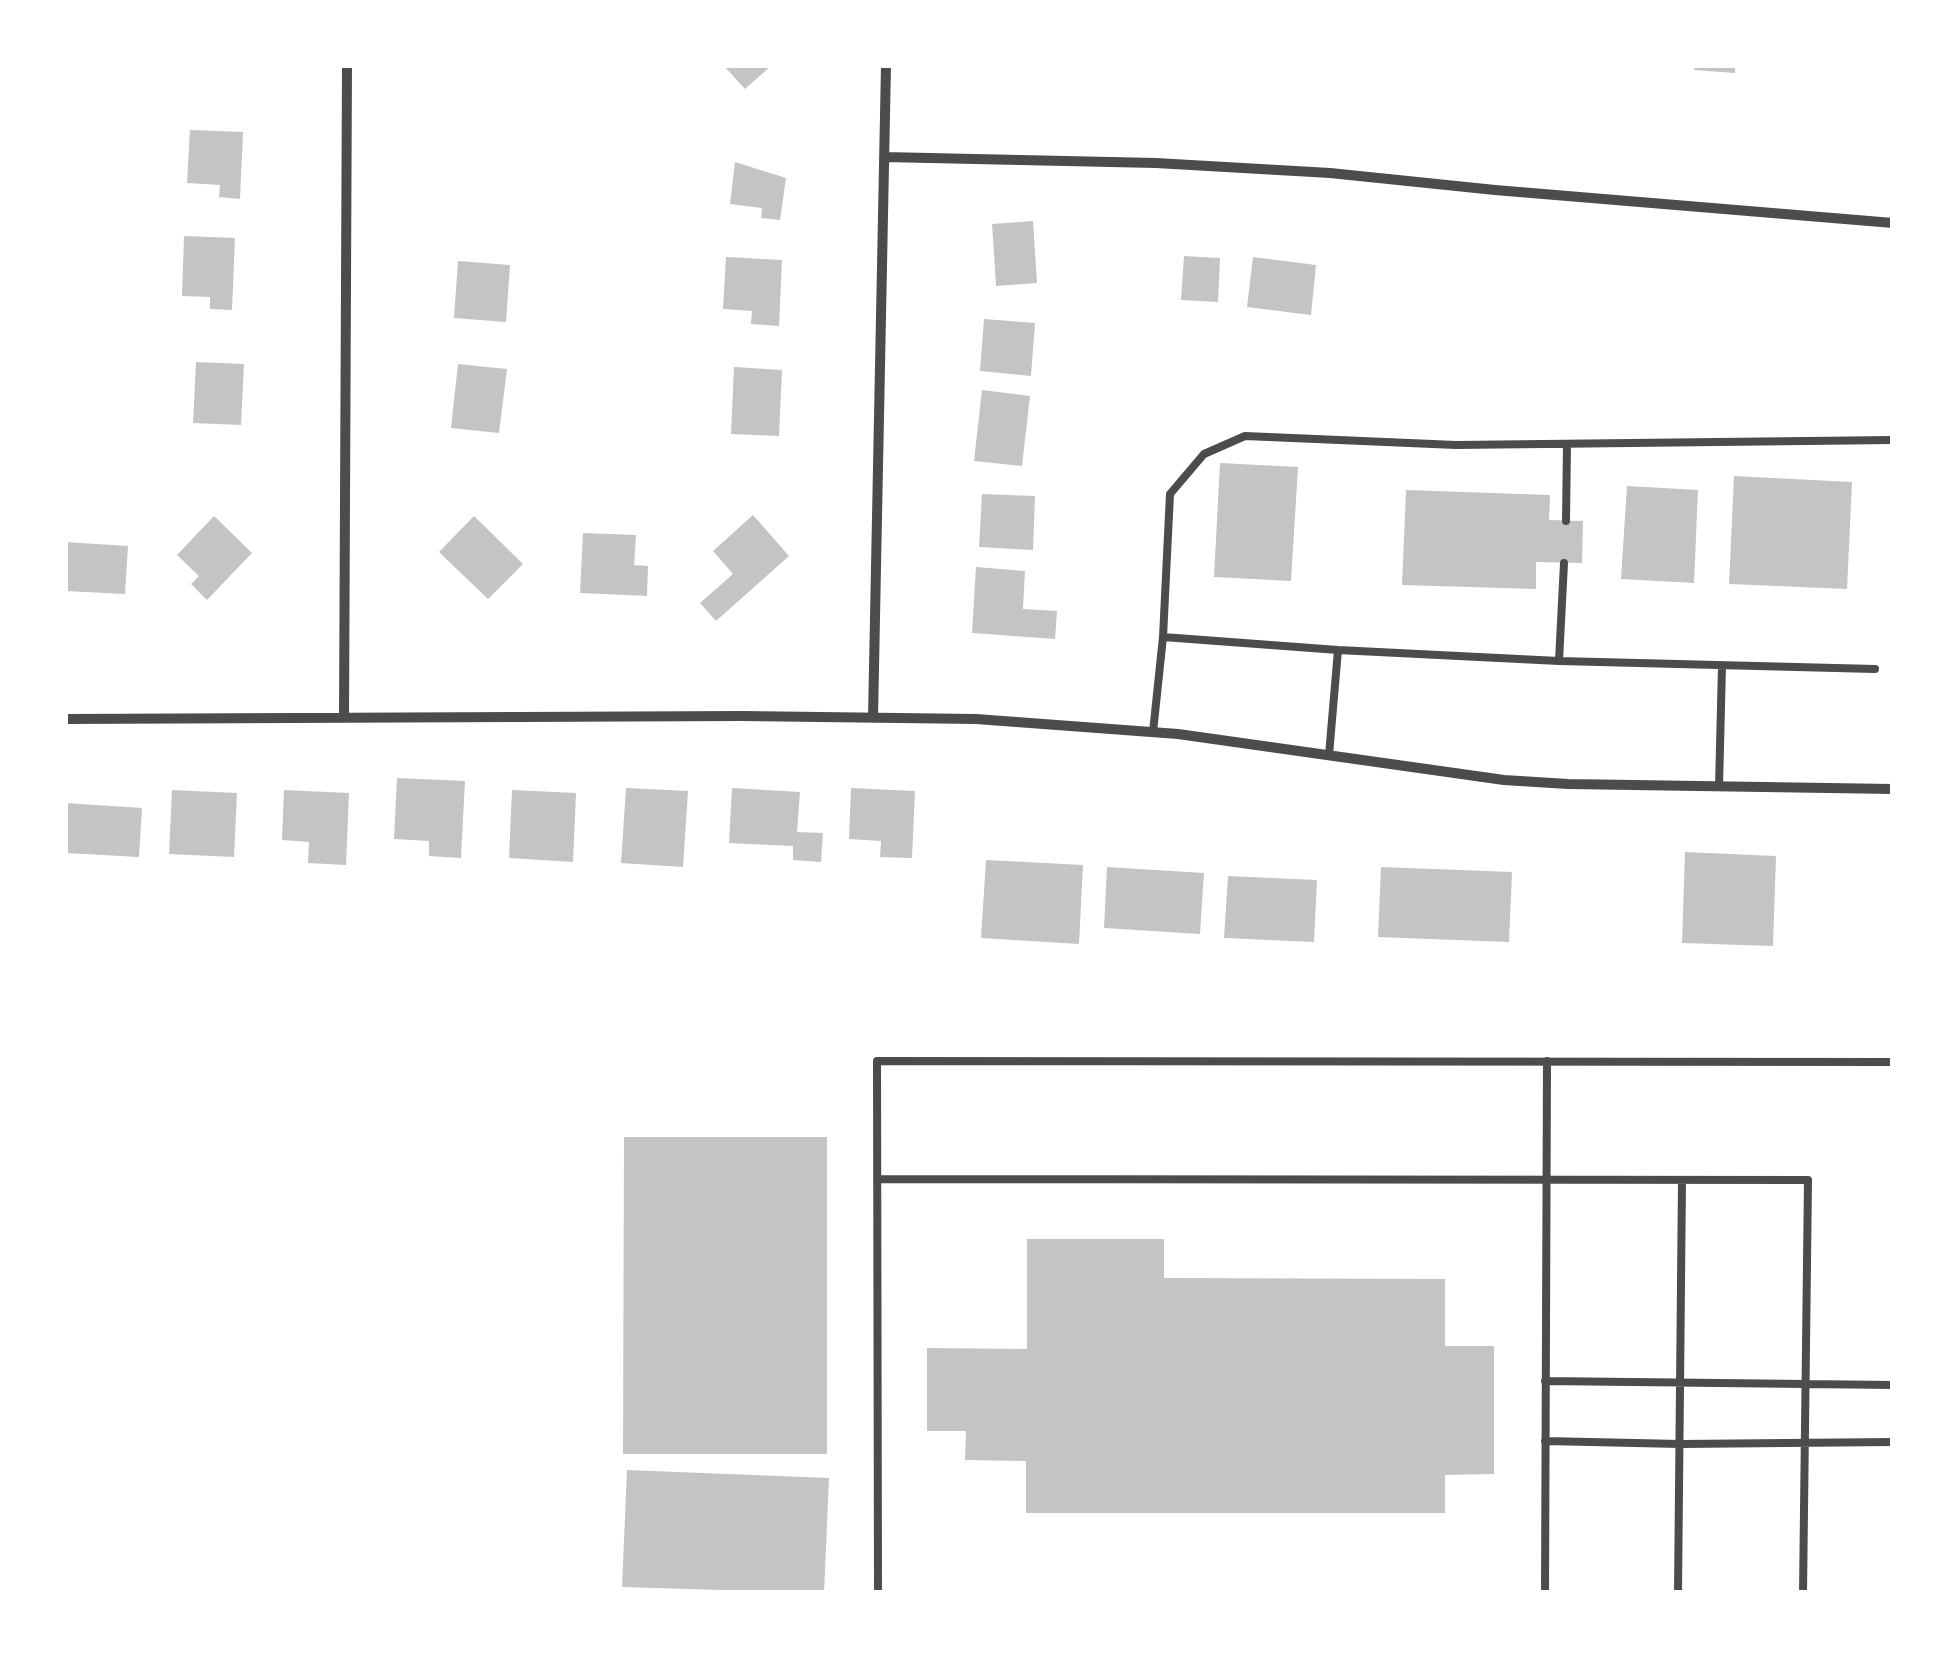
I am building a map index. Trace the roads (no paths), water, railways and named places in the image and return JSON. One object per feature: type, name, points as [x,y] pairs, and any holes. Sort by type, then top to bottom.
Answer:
[{"type":"street","points":[[344,718],[347,65]]},
{"type":"street","points":[[873,718],[886,65]]},
{"type":"street","points":[[884,157],[1156,163],[1330,173],[1893,223]]},
{"type":"street","points":[[65,719],[976,719],[1153,732],[1504,780],[1893,789]]},
{"type":"lane","points":[[1153,732],[1164,638],[1170,494],[1204,454],[1246,436],[1456,445],[1893,440]]},
{"type":"lane","points":[[1566,521],[1567,444]]},
{"type":"lane","points":[[1560,661],[1564,563]]},
{"type":"lane","points":[[1164,638],[1560,661],[1875,669]]},
{"type":"lane","points":[[1329,755],[1338,650]]},
{"type":"lane","points":[[1720,787],[1722,666]]},
{"type":"lane","points":[[878,1593],[877,1061],[1893,1062]]},
{"type":"lane","points":[[1545,1593],[1548,1061]]},
{"type":"lane","points":[[877,1179],[1808,1180],[1803,1593]]},
{"type":"lane","points":[[1678,1593],[1682,1180]]},
{"type":"lane","points":[[1546,1381],[1893,1385]]},
{"type":"lane","points":[[1546,1441],[1893,1442]]}]
